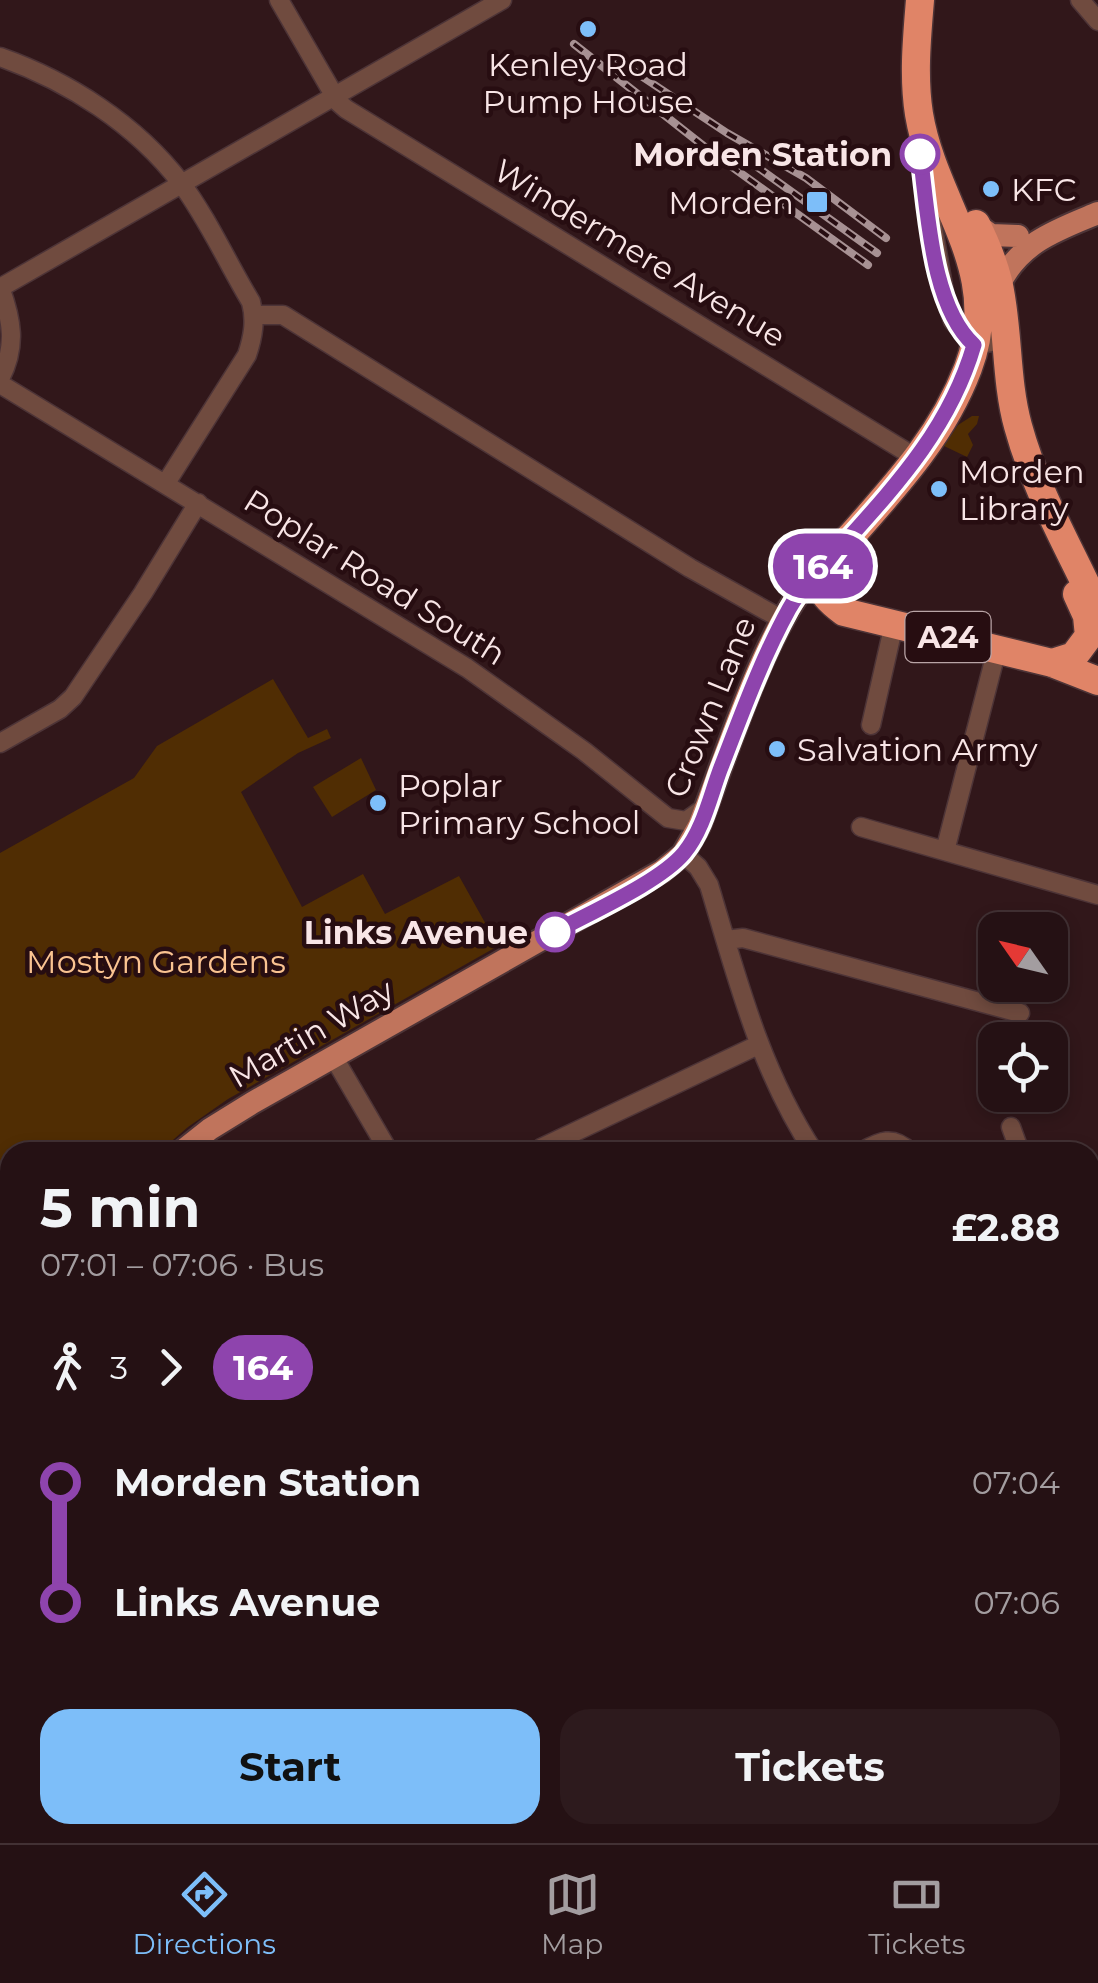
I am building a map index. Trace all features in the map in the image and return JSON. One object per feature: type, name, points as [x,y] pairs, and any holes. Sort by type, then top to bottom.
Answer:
[{"type":"highway","points":[[920,0],[916,40],[919,116],[932,161],[964,236],[990,279]]},
{"type":"highway","points":[[934,0],[936,112],[950,166],[977,226],[1002,322],[1013,400],[1027,456],[1059,533],[1086,616],[1089,636],[1074,656],[1052,663]]},
{"type":"highway","name":"Crown Lane","points":[[822,566],[918,459],[943,422],[974,345],[990,279]]},
{"type":"highway","points":[[958,392],[968,386],[987,385],[1013,400]]},
{"type":"highway","points":[[1059,533],[1098,610]]},
{"type":"highway","points":[[822,566],[821,587],[827,598],[844,612]]},
{"type":"highway","name":"A24","points":[[844,612],[1052,663],[1092,679]]},
{"type":"main road","points":[[990,279],[1054,229],[1098,213]]},
{"type":"main road","points":[[977,226],[991,235],[1018,236],[1038,228],[1054,229]]},
{"type":"main road","points":[[990,279],[1018,236]]},
{"type":"main road","name":"Crown Lane","points":[[683,854],[707,806],[784,619],[822,566]]},
{"type":"main road","points":[[784,619],[800,608],[844,612]]},
{"type":"main road","name":"Martin Way","points":[[195,1142],[238,1111],[662,871],[683,854]]},
{"type":"street","points":[[280,0],[334,95]]},
{"type":"street","points":[[0,381],[13,323],[0,287],[502,0]]},
{"type":"street","points":[[1080,0],[1098,21]]},
{"type":"street","points":[[0,57],[89,100],[141,142],[181,183],[251,302],[254,314],[247,355],[166,483]]},
{"type":"street","name":"Windermere Avenue","points":[[334,95],[346,109],[918,459]]},
{"type":"street","points":[[919,116],[919,152],[945,297],[953,321],[974,345],[992,342],[1002,322]]},
{"type":"street","points":[[254,314],[283,315],[690,568],[784,619]]},
{"type":"street","name":"Poplar Road South","points":[[0,381],[467,668],[675,821],[686,821],[707,806]]},
{"type":"street","points":[[0,743],[60,709],[73,697],[198,503]]},
{"type":"street","points":[[871,725],[894,624]]},
{"type":"street","points":[[945,850],[996,649]]},
{"type":"street","points":[[861,827],[1098,895]]},
{"type":"street","points":[[683,854],[698,867],[709,885],[758,1044],[781,1098],[808,1142]]},
{"type":"street","points":[[726,940],[761,942],[1020,1014]]},
{"type":"street","points":[[554,1142],[758,1044]]},
{"type":"street","points":[[333,1056],[384,1142]]},
{"type":"street","points":[[1012,1127],[1017,1142]]},
{"type":"green space","points":[[979,416],[968,434],[973,445],[967,457],[944,446],[958,425]]},
{"type":"green space","name":"Mostyn Gardens","points":[[273,679],[308,738],[327,729],[331,738],[298,753],[241,792],[302,907],[363,874],[385,914],[459,876],[498,946],[228,1099],[171,1142],[0,1142],[0,853],[134,778],[157,746]]},
{"type":"green space","points":[[361,758],[376,790],[332,817],[313,787]]},
{"type":"railway","points":[[574,44],[710,151],[868,265]]},
{"type":"railway","points":[[617,60],[727,133],[806,178],[886,238]]},
{"type":"railway","points":[[739,154],[877,253]]},
{"type":"bus line","name":"164","points":[[555,932],[662,871],[683,854],[699,826],[772,643],[791,606],[810,577],[918,459],[958,392],[974,345],[953,321],[945,297],[920,154]]},
{"type":"place","name":"Kenley Road Pump House","points":[[588,29]]},
{"type":"place","name":"Morden Station","points":[[920,154]]},
{"type":"place","name":"KFC","points":[[991,189]]},
{"type":"place","name":"Morden","points":[[817,202]]},
{"type":"place","name":"Morden Library","points":[[939,489]]},
{"type":"place","name":"Salvation Army","points":[[777,749]]},
{"type":"place","name":"Poplar Primary School","points":[[378,803]]},
{"type":"place","name":"Links Avenue","points":[[555,932]]}]
